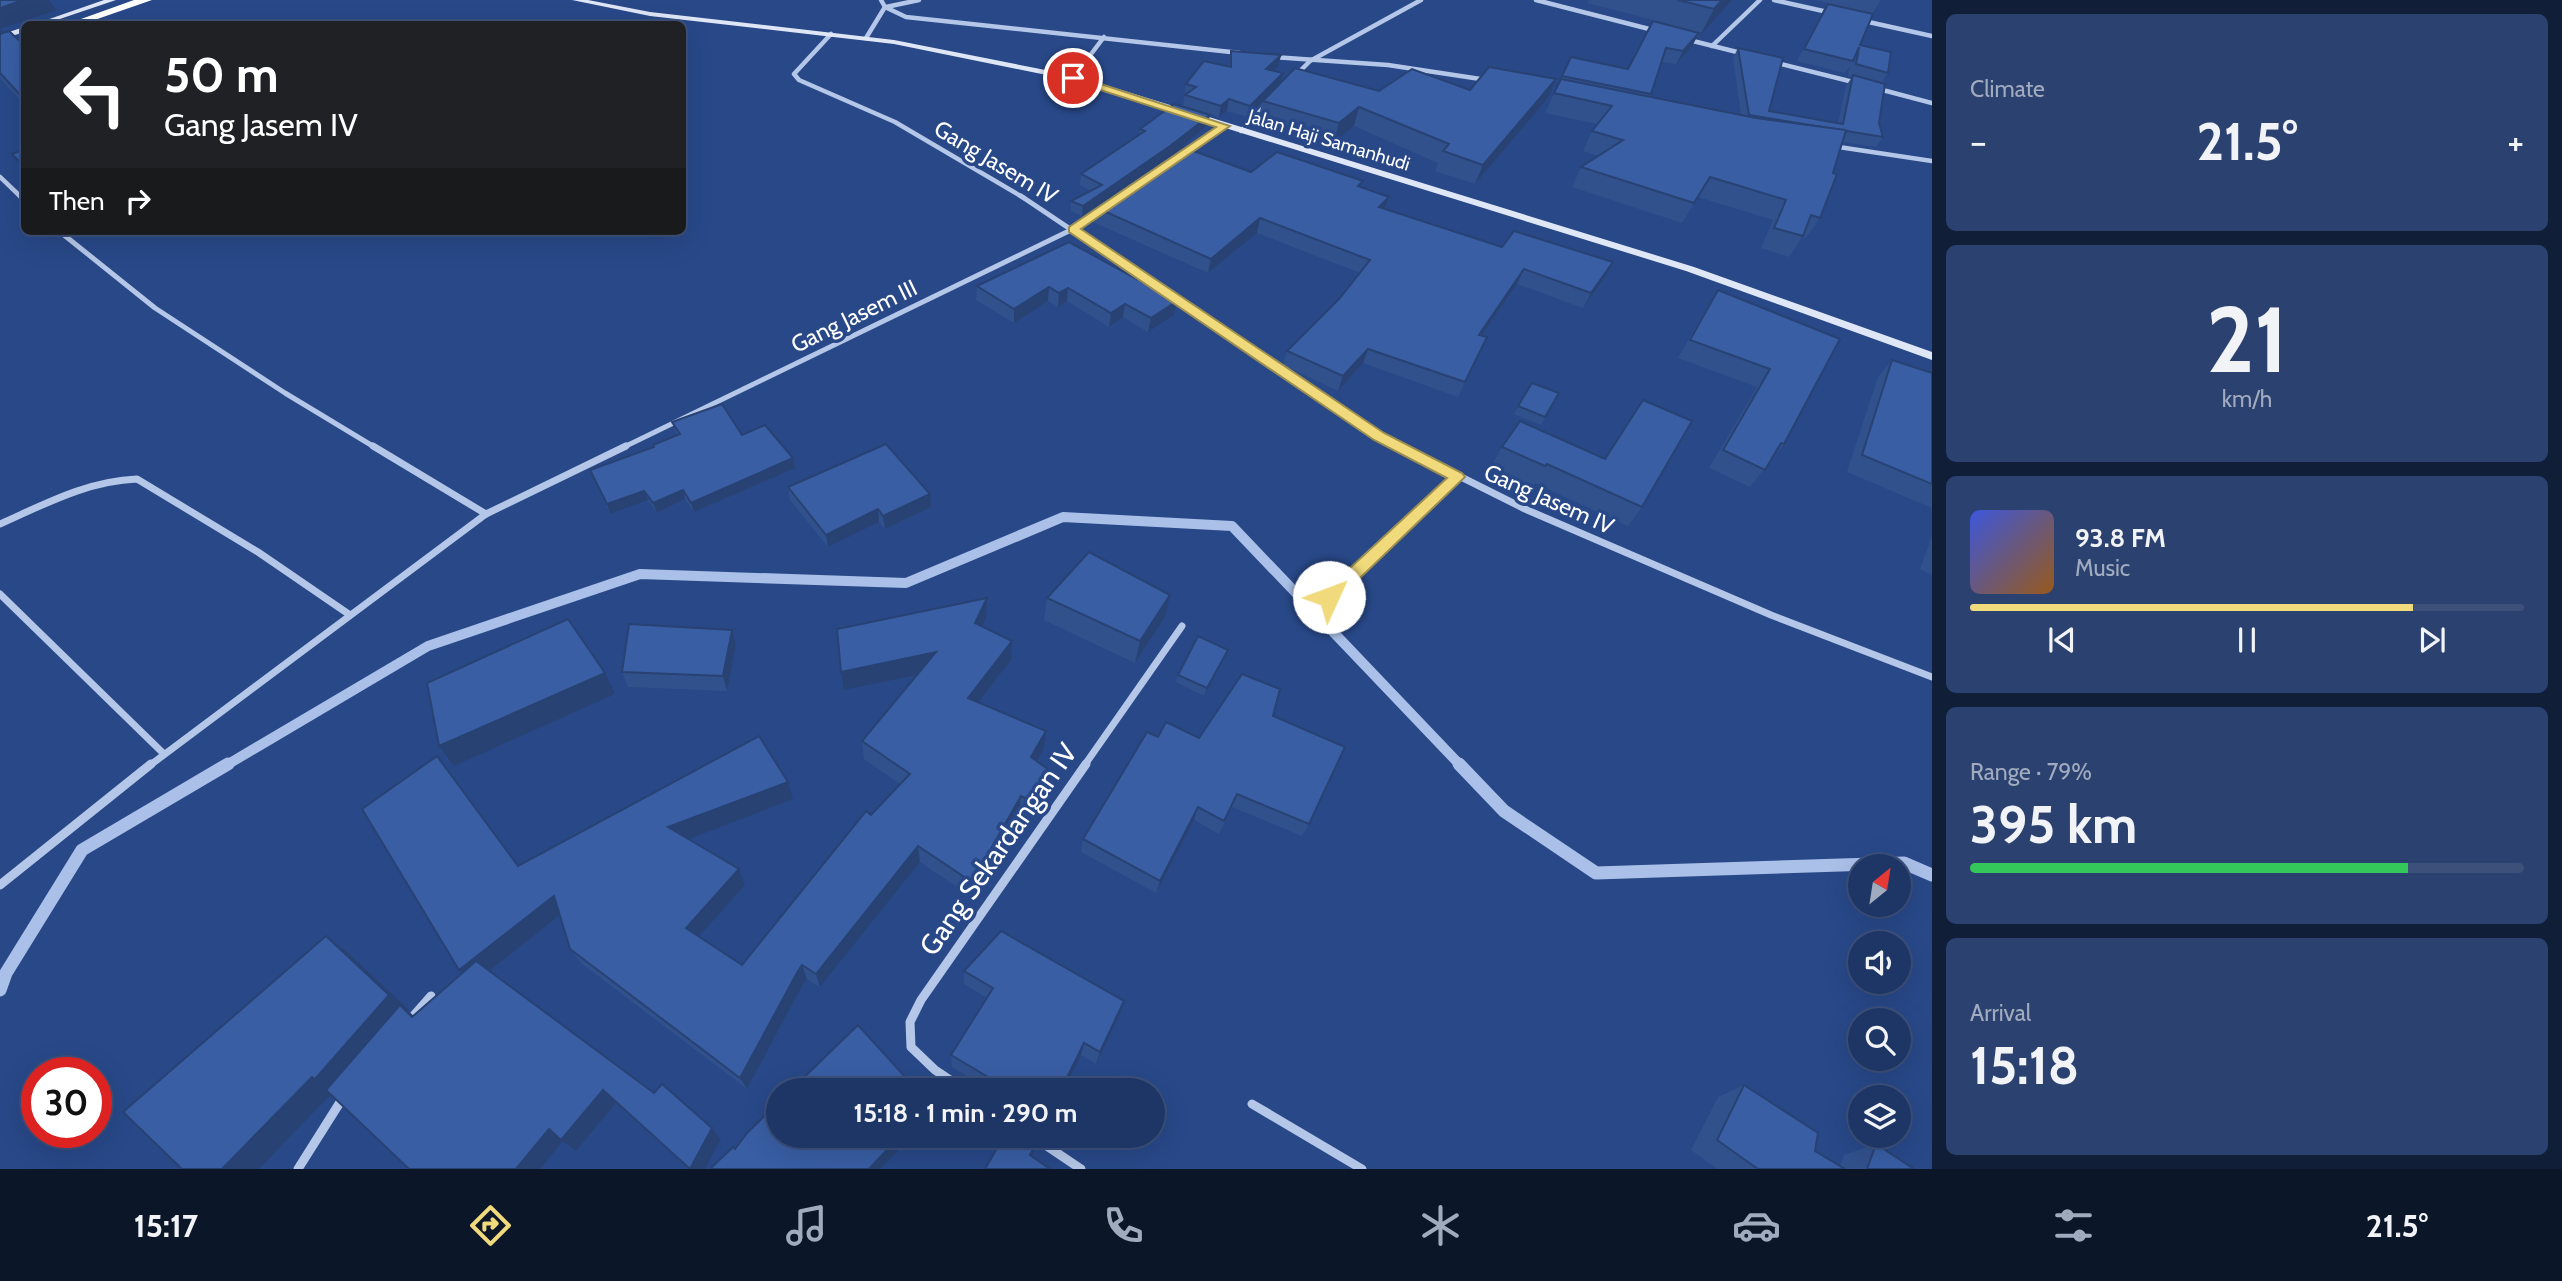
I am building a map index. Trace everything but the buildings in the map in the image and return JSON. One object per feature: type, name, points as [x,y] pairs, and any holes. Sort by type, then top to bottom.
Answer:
[{"type":"highway","points":[[81,21],[146,0]]},
{"type":"highway","points":[[0,49],[21,41]]},
{"type":"street","points":[[48,21],[112,0]]},
{"type":"street","name":"Jalan Haji Samanhudi","points":[[576,0],[650,14],[894,41],[1073,78],[1690,269],[1932,356]]},
{"type":"street","points":[[881,0],[885,8],[906,17],[1241,53]]},
{"type":"street","points":[[866,38],[885,8],[919,0]]},
{"type":"street","points":[[1292,79],[1310,61],[1420,0]]},
{"type":"street","points":[[1535,0],[1659,32]]},
{"type":"street","points":[[1712,46],[1760,0]]},
{"type":"street","points":[[1774,0],[1840,15]]},
{"type":"street","points":[[1853,18],[1932,36]]},
{"type":"street","points":[[0,38],[21,30]]},
{"type":"street","name":"Gang Jasem IV","points":[[831,34],[800,65],[794,74],[799,80],[895,122],[998,181],[1379,436],[1457,477],[1771,615],[1932,677]]},
{"type":"street","points":[[1672,35],[1749,55]]},
{"type":"street","points":[[1073,78],[1104,37]]},
{"type":"street","points":[[1268,57],[1388,65],[1495,82]]},
{"type":"street","points":[[1762,59],[1932,103]]},
{"type":"street","points":[[1241,131],[1266,105]]},
{"type":"street","points":[[1181,156],[1224,126]]},
{"type":"street","points":[[1827,145],[1932,161]]},
{"type":"street","points":[[0,177],[21,197]]},
{"type":"street","name":"Gang Jasem III","points":[[0,885],[164,754],[486,514],[1073,229],[1106,207]]},
{"type":"street","points":[[64,235],[155,308],[285,393],[486,514]]},
{"type":"street","points":[[1329,597],[1457,477]]},
{"type":"street","points":[[0,524],[92,484],[116,478],[137,479],[258,552],[350,615]]},
{"type":"street","points":[[0,594],[164,754]]},
{"type":"street","name":"Gang Sekardangan IV","points":[[947,1078],[911,1046],[910,1022],[921,1000],[1182,626]]},
{"type":"street","points":[[404,1026],[431,996]]},
{"type":"street","points":[[298,1169],[350,1086]]},
{"type":"street","points":[[1252,1104],[1362,1169]]},
{"type":"street","points":[[1050,1148],[1081,1169]]},
{"type":"waterway","points":[[225,766],[428,646],[640,574],[906,583],[1063,517],[1232,526],[1461,766]]},
{"type":"waterway","points":[[0,990],[6,973],[82,850],[228,764]]},
{"type":"waterway","points":[[1459,764],[1504,811],[1596,873],[1904,863],[1932,875]]},
{"type":"route","points":[[1073,78],[1224,126],[1073,229],[1379,436],[1457,477],[1329,597]]}]
